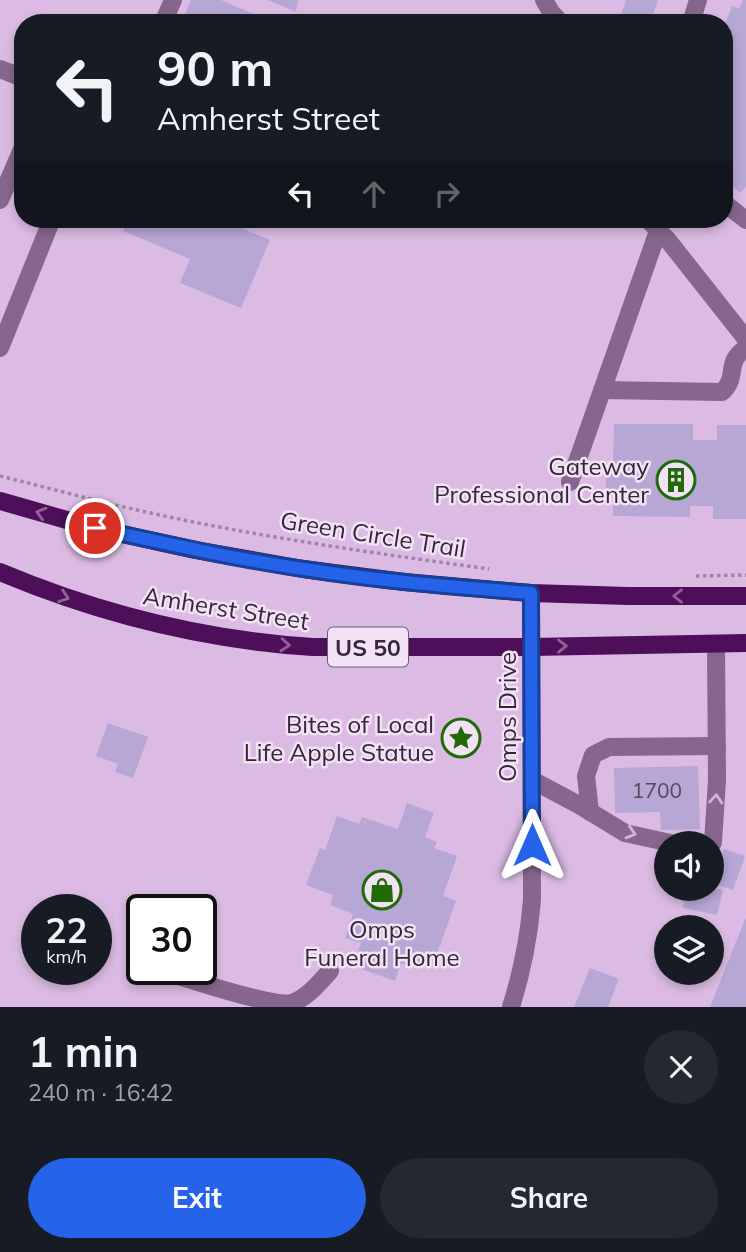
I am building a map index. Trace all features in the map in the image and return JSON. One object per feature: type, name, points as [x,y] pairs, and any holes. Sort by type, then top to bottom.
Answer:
[{"type":"main road","name":"Amherst Street","points":[[0,501],[195,550],[303,569],[404,582],[531,593],[746,596]]},
{"type":"main road","name":"Amherst Street","points":[[0,572],[69,599],[127,616],[186,631],[251,642],[313,647],[746,643]]},
{"type":"street","points":[[0,200],[14,168]]},
{"type":"street","points":[[0,348],[48,228]]},
{"type":"street","points":[[570,482],[602,390],[651,228]]},
{"type":"street","points":[[655,228],[667,239],[746,339]]},
{"type":"street","points":[[602,390],[722,392],[731,380],[734,360],[746,348]]},
{"type":"street","name":"Omps Drive","points":[[511,1007],[528,939],[532,901],[531,593]]},
{"type":"street","points":[[714,831],[717,780],[716,644]]},
{"type":"street","points":[[590,812],[586,776],[593,755],[609,747],[717,746]]},
{"type":"street","points":[[532,780],[625,833],[654,839]]},
{"type":"street","points":[[206,985],[261,1001],[289,1005],[306,996],[330,971]]},
{"type":"path","name":"Green Circle Trail","points":[[0,476],[146,512],[225,527],[344,549],[492,569]]},
{"type":"path","points":[[693,576],[746,575]]},
{"type":"building","points":[[191,0],[221,0],[254,14],[185,14]]},
{"type":"building","points":[[268,0],[298,0],[296,12]]},
{"type":"building","points":[[626,0],[658,0],[653,14],[621,14]]},
{"type":"building","points":[[743,0],[746,0],[746,187],[740,193],[733,187],[733,14],[729,14],[732,6],[739,9]]},
{"type":"building","points":[[124,228],[241,228],[270,240],[241,308],[180,283],[190,259],[123,231]]},
{"type":"building","name":"Gateway Professional Center","points":[[614,424],[693,424],[693,440],[717,440],[717,425],[746,425],[746,519],[713,519],[713,506],[690,506],[690,517],[613,516],[613,491],[606,491],[606,469],[613,469]]},
{"type":"building","points":[[108,723],[148,737],[133,778],[115,772],[118,764],[96,756]]},
{"type":"building","points":[[698,766],[700,829],[661,830],[660,812],[615,813],[614,768]]},
{"type":"building","name":"Omps Funeral Home","points":[[407,803],[434,813],[425,837],[437,842],[434,848],[457,856],[443,896],[456,901],[432,967],[411,959],[409,966],[401,963],[395,981],[353,966],[361,943],[345,938],[353,914],[330,905],[333,895],[306,885],[320,848],[325,850],[337,816],[359,824],[362,817],[398,829]]},
{"type":"building","points":[[724,849],[745,856],[733,890],[724,887]]},
{"type":"building","points":[[684,901],[720,901],[717,915],[683,908]]},
{"type":"building","points":[[746,917],[746,1007],[710,1007],[719,985],[724,985],[724,972]]},
{"type":"building","points":[[590,968],[619,979],[608,1007],[574,1007]]},
{"type":"place","name":"Gateway Professional Center","points":[[676,480]]},
{"type":"place","name":"Bites of Local Life Apple Statue","points":[[461,738]]},
{"type":"place","name":"Omps Funeral Home","points":[[382,890]]},
{"type":"route","points":[[95,528],[195,550],[303,569],[404,582],[531,593],[532,845]]}]
